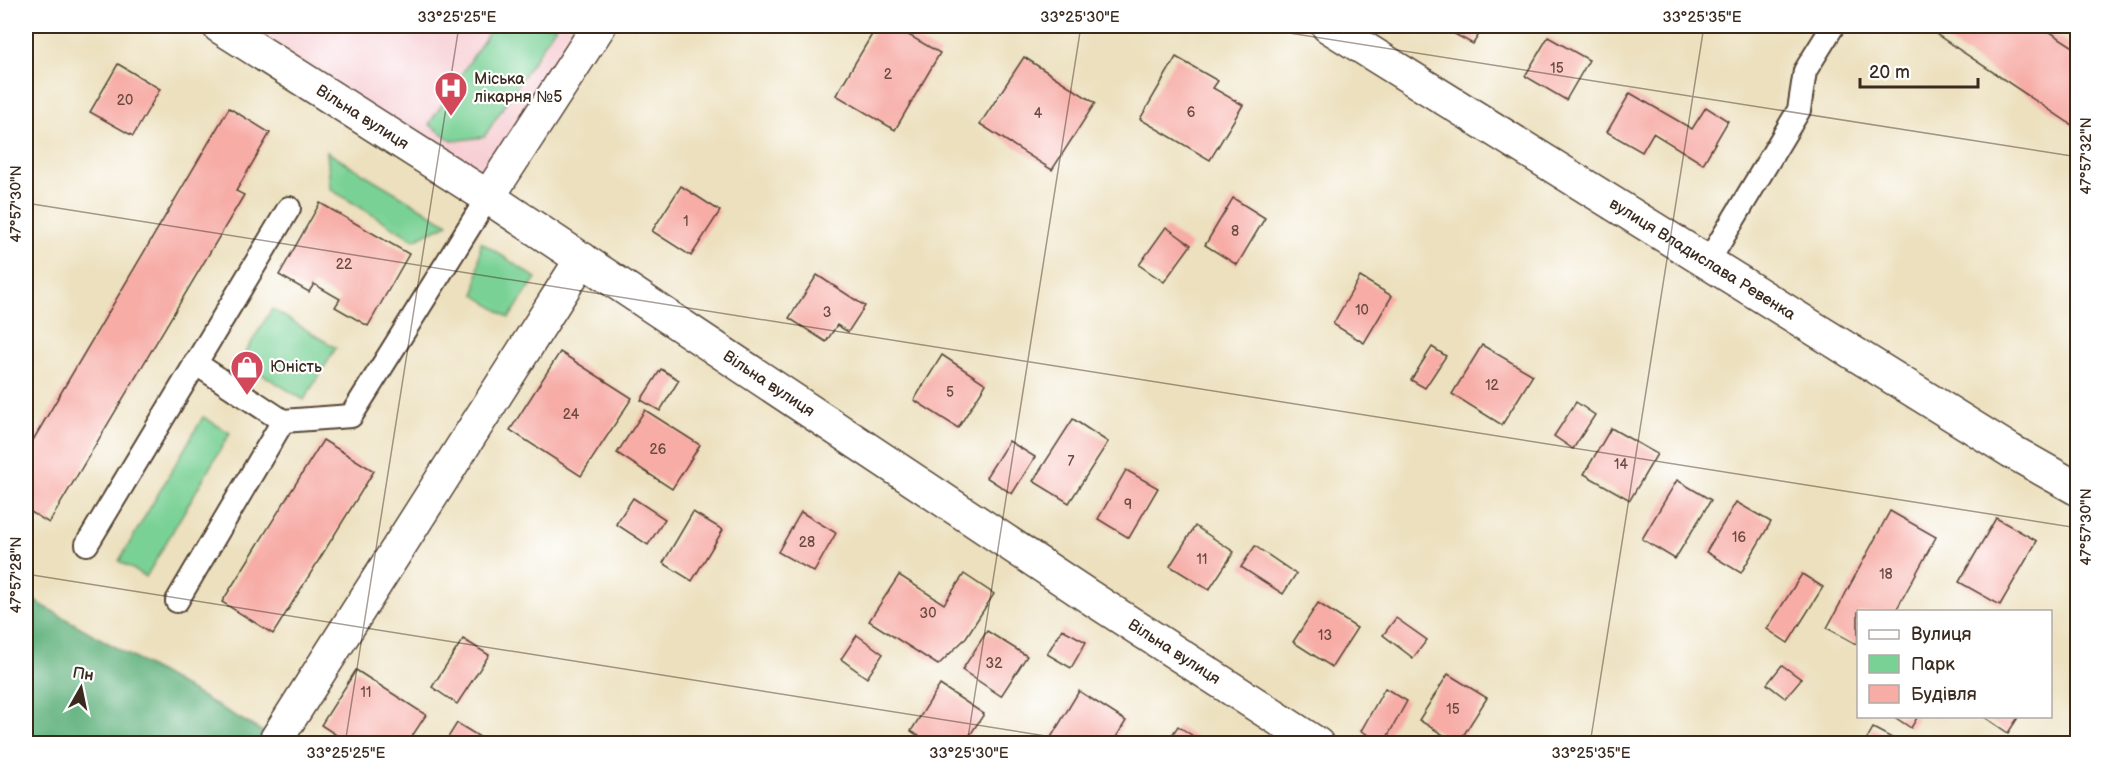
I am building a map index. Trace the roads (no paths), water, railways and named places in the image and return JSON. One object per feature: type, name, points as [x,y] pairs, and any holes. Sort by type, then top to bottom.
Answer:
[{"type":"street","name":"Вільна вулиця","points":[[219,26],[488,197],[1088,596],[1317,744]]},
{"type":"street","points":[[488,197],[599,26]]},
{"type":"street","name":"вулиця Владислава Ревенка","points":[[1328,26],[2011,450],[2078,489]]},
{"type":"street","points":[[279,742],[582,260]]},
{"type":"lane","points":[[1708,262],[1799,110],[1804,71],[1833,26]]},
{"type":"lane","points":[[195,363],[283,421],[351,416],[488,197]]},
{"type":"lane","points":[[87,544],[288,208]]},
{"type":"lane","points":[[177,601],[283,421]]},
{"type":"place","name":"Міська лікарня №5","points":[[451,117]]},
{"type":"place","name":"Юність","points":[[247,396]]}]
